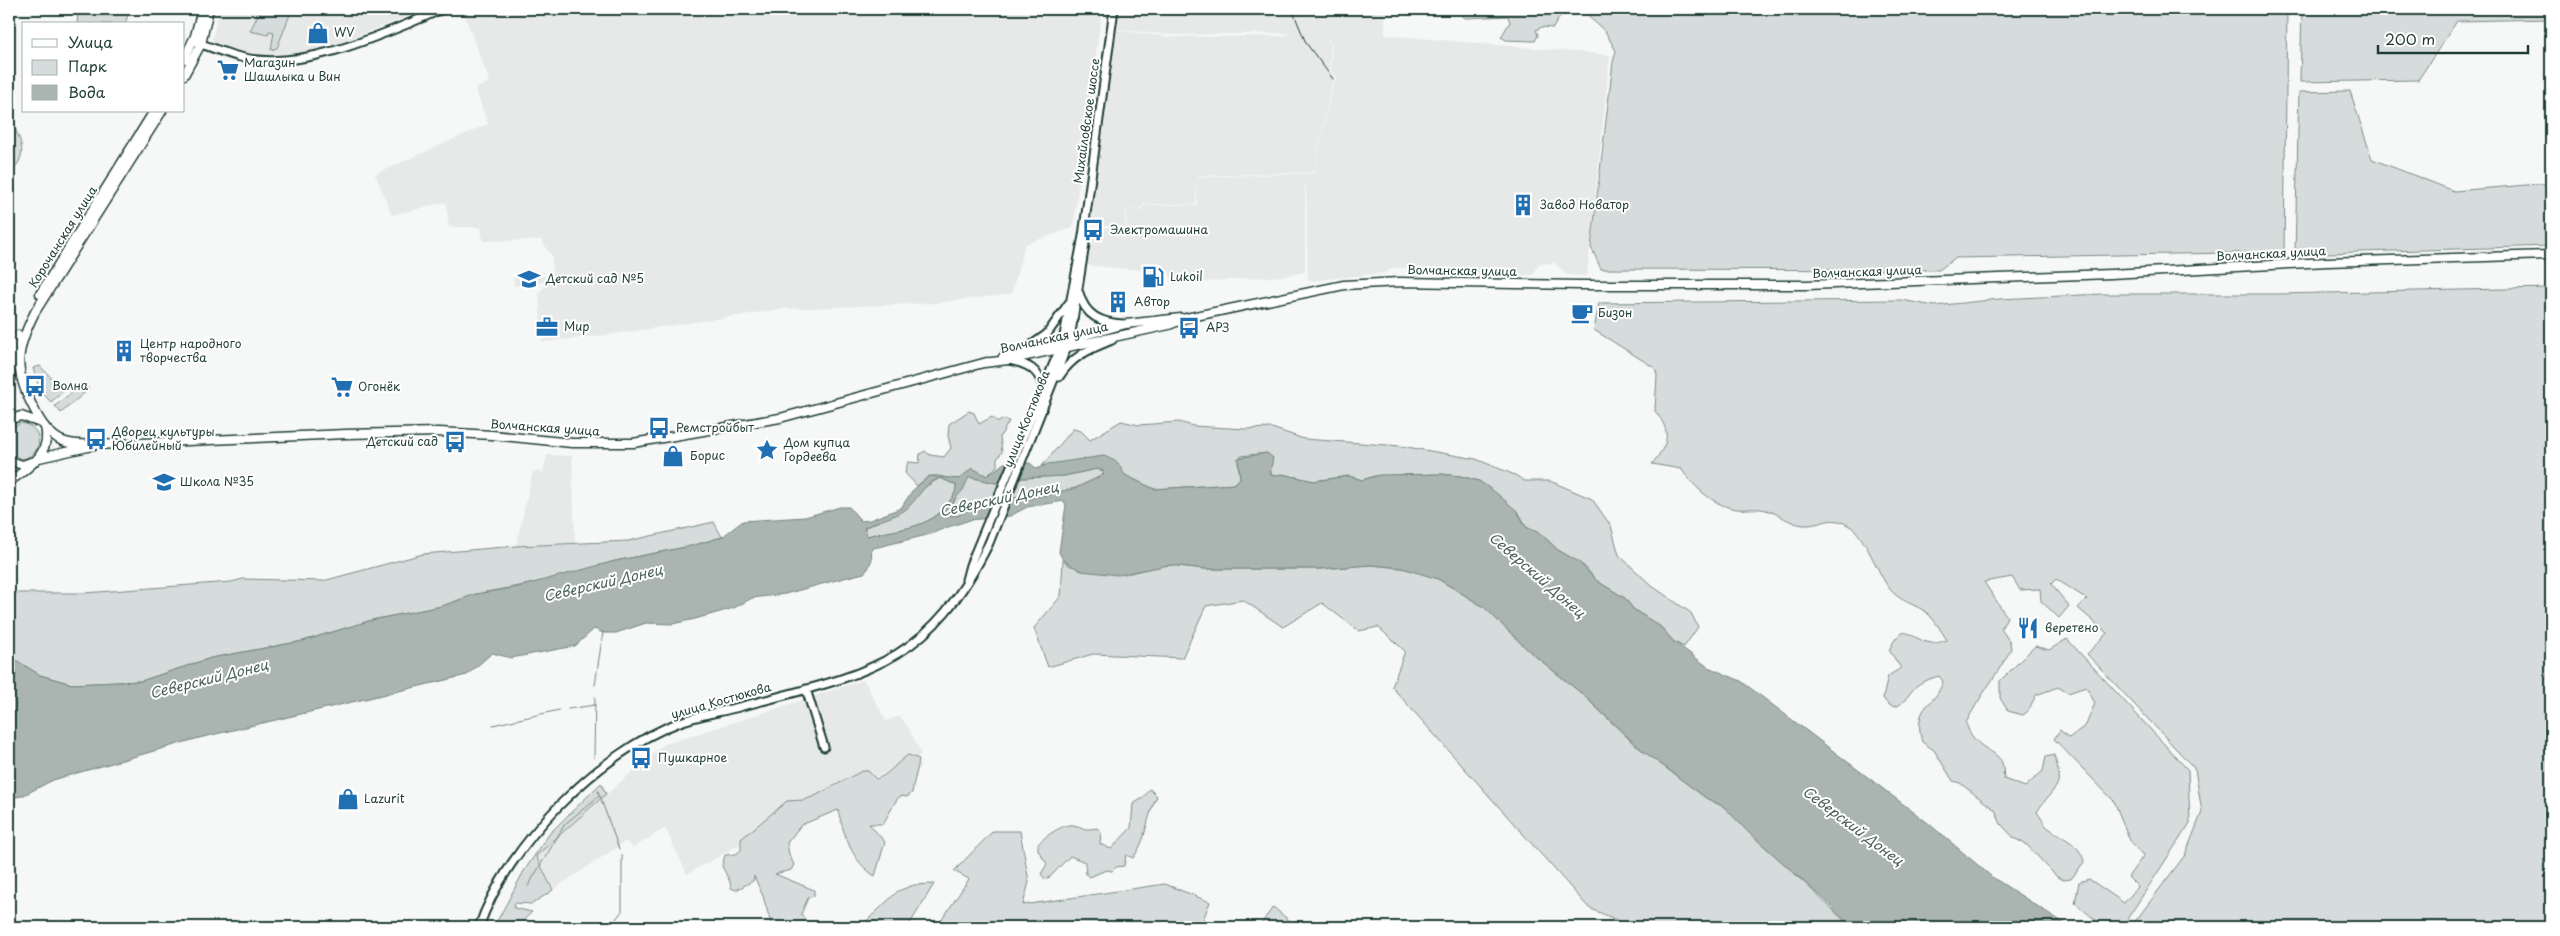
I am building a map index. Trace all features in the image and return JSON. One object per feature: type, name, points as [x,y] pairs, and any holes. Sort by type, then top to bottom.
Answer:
[{"type":"main road","points":[[185,58],[197,42],[202,9]]},
{"type":"main road","points":[[185,72],[209,9]]},
{"type":"main road","points":[[197,42],[240,58],[277,61],[331,52],[443,9]]},
{"type":"main road","name":"Михайловское шоссе","points":[[1067,342],[1070,300],[1082,236],[1114,9]]},
{"type":"main road","name":"Корочанская улица","points":[[9,382],[18,335],[30,311],[153,112]]},
{"type":"main road","name":"Корочанская улица","points":[[43,425],[23,389],[20,373],[23,336],[35,312],[161,112]]},
{"type":"main road","name":"Михайловское шоссе","points":[[1067,342],[1078,292],[1085,244],[1082,236]]},
{"type":"main road","name":"Волчанская улица","points":[[95,445],[346,434],[439,432],[572,443],[633,443],[780,418],[984,363],[1023,350],[1169,325],[1186,318],[1344,285],[1399,282],[1581,285],[1806,285],[2111,274],[2327,262],[2551,255]]},
{"type":"main road","points":[[1078,292],[1084,307],[1091,315],[1109,323],[1126,324]]},
{"type":"main road","points":[[1023,350],[1048,334],[1070,300]]},
{"type":"main road","name":"Волчанская улица","points":[[984,363],[1059,349],[1067,342],[1126,324],[1167,318],[1186,318]]},
{"type":"main road","points":[[1008,360],[1022,362],[1035,370],[1046,391],[1064,368],[1080,354],[1124,334]]},
{"type":"main road","name":"улица Костюкова","points":[[479,927],[495,893],[525,844],[572,793],[603,767],[656,733],[682,722],[856,674],[896,656],[930,630],[950,609],[964,588],[970,565],[985,542],[1067,342]]},
{"type":"main road","name":"улица Костюкова","points":[[1046,391],[1059,349]]},
{"type":"main road","points":[[9,420],[21,416],[43,425],[57,438],[68,442],[95,445]]},
{"type":"main road","points":[[9,482],[37,459],[47,445],[43,425]]},
{"type":"main road","points":[[10,462],[23,465],[37,459],[95,445]]},
{"type":"main road","points":[[10,462],[22,472]]},
{"type":"main road","points":[[806,689],[824,748]]},
{"type":"shaded area","points":[[219,9],[426,9],[332,46],[277,58],[242,54],[212,41]]},
{"type":"shaded area","points":[[462,9],[1102,9],[1073,228],[1025,244],[1011,294],[935,303],[783,309],[600,336],[542,342],[539,292],[553,279],[552,256],[541,240],[483,241],[481,227],[449,227],[446,202],[392,215],[375,174],[488,124],[475,89],[490,82]]},
{"type":"shaded area","points":[[1119,9],[1385,9],[1385,35],[1610,55],[1587,276],[1567,275],[1555,263],[1539,264],[1533,275],[1412,272],[1405,268],[1392,268],[1384,273],[1308,281],[1306,185],[1312,184],[1305,185],[1305,272],[1283,276],[1174,284],[1168,270],[1125,269],[1086,265],[1090,227],[1126,228],[1127,209],[1125,227],[1090,225],[1116,30],[1169,37],[1283,36],[1291,33],[1168,35],[1116,29]],"holes":[[[1324,33],[1332,44],[1330,68],[1337,79],[1333,82],[1314,173],[1197,177],[1197,205],[1144,205],[1141,210],[1127,209],[1140,209],[1144,204],[1196,204],[1197,176],[1314,172],[1332,82],[1335,78],[1329,69],[1331,44]]]},
{"type":"shaded area","name":"Детский сад №5","points":[[544,272],[545,282],[514,286],[513,276]]},
{"type":"shaded area","points":[[547,455],[572,456],[575,543],[516,546],[533,471],[543,472]]},
{"type":"shaded area","points":[[864,680],[886,721],[900,716],[908,727],[921,754],[908,764],[774,815],[746,841],[687,874],[665,828],[633,848],[626,841],[554,889],[536,856],[663,745]]},
{"type":"green space","points":[[73,9],[130,9],[126,22],[77,22],[78,12]]},
{"type":"green space","points":[[261,9],[291,12],[277,48],[271,50],[274,32],[269,31],[268,35],[250,31]]},
{"type":"green space","points":[[1455,9],[1559,9],[1562,13],[1553,28],[1542,27],[1536,30],[1538,35],[1535,41],[1506,40],[1501,37],[1510,22],[1508,16],[1465,18]]},
{"type":"green space","points":[[1588,9],[2287,9],[2284,252],[1955,258],[1939,270],[1601,269],[1591,247],[1613,62],[1616,51],[1605,31],[1590,18]]},
{"type":"green space","points":[[2302,9],[2551,9],[2551,19],[2457,21],[2418,80],[2300,82]]},
{"type":"green space","points":[[2350,91],[2372,159],[2454,191],[2551,183],[2551,246],[2295,254],[2299,92]]},
{"type":"green space","points":[[9,116],[20,139],[22,153],[16,167],[9,174]]},
{"type":"green space","points":[[2551,288],[2551,927],[2131,927],[2185,855],[2202,812],[2195,769],[2087,654],[2107,633],[2078,608],[2087,599],[2056,579],[2051,584],[2069,606],[2059,618],[2041,601],[2040,589],[2020,590],[2012,577],[1984,582],[2007,617],[2001,629],[2010,642],[2011,649],[1966,723],[1974,739],[1999,758],[2003,765],[2004,779],[2025,787],[2043,771],[2046,757],[2054,755],[2059,775],[2058,781],[2037,812],[2046,826],[2074,845],[2082,855],[2084,862],[2071,879],[2064,880],[2057,877],[2027,845],[2014,838],[2001,824],[1995,810],[1960,783],[1953,781],[1934,750],[1922,742],[1920,719],[1922,712],[1940,690],[1943,681],[1939,676],[1919,684],[1898,706],[1888,704],[1883,698],[1888,676],[1901,668],[1889,650],[1899,635],[1907,633],[1931,643],[1947,640],[1933,620],[1923,610],[1901,598],[1889,588],[1861,538],[1856,531],[1844,523],[1832,520],[1804,525],[1794,523],[1766,510],[1731,508],[1709,498],[1681,469],[1652,464],[1662,450],[1666,438],[1664,425],[1655,411],[1657,375],[1655,368],[1594,330],[1599,303],[1901,300],[1934,306],[2000,299],[2103,294],[2279,294]]},
{"type":"green space","points":[[40,366],[64,391],[51,402],[42,391],[36,378],[33,368]]},
{"type":"green space","points":[[83,383],[89,389],[61,413],[55,406]]},
{"type":"green space","points":[[969,411],[974,413],[979,424],[992,417],[998,422],[1004,419],[1009,421],[1000,437],[1002,452],[997,459],[997,466],[987,476],[974,469],[959,479],[937,476],[928,477],[917,486],[905,473],[908,462],[919,463],[920,454],[925,451],[930,455],[944,457],[951,448],[948,436],[949,424]]},
{"type":"green space","points":[[1121,421],[1139,425],[1179,422],[1193,426],[1246,429],[1272,428],[1304,439],[1401,446],[1476,459],[1515,475],[1524,481],[1550,481],[1592,499],[1611,526],[1619,555],[1652,586],[1691,613],[1698,627],[1684,647],[1673,641],[1661,627],[1633,609],[1625,598],[1597,581],[1584,566],[1558,550],[1541,534],[1526,527],[1521,516],[1479,481],[1460,476],[1441,474],[1374,476],[1362,480],[1349,476],[1314,481],[1282,474],[1272,476],[1267,453],[1241,456],[1238,462],[1240,478],[1234,484],[1154,489],[1125,475],[1098,457],[1042,466],[1073,429],[1081,431],[1090,440]]},
{"type":"green space","points":[[22,423],[34,429],[39,440],[35,451],[23,459],[9,454],[9,428]]},
{"type":"green space","points":[[1097,469],[1104,471],[1103,475],[1076,488],[1023,500],[1013,497],[967,509],[958,516],[949,516],[955,499],[969,477],[996,483],[1023,478],[1064,476]]},
{"type":"green space","points":[[940,478],[956,485],[956,487],[953,496],[933,518],[912,527],[867,536],[864,528],[907,508],[922,489]]},
{"type":"green space","points":[[714,522],[722,537],[691,546],[615,561],[551,580],[476,594],[442,606],[372,620],[303,641],[211,658],[141,681],[72,684],[40,675],[9,656],[9,593],[85,593],[231,582],[243,579],[323,581],[423,554],[516,546],[628,541]]},
{"type":"green space","points":[[1063,560],[1070,566],[1131,573],[1154,566],[1169,565],[1206,569],[1320,569],[1371,565],[1402,568],[1424,573],[1438,579],[1484,607],[1529,651],[1581,693],[1634,744],[1706,798],[1724,807],[1851,927],[1633,927],[1589,908],[1392,687],[1405,651],[1378,627],[1359,631],[1322,603],[1283,627],[1243,600],[1206,606],[1182,658],[1093,654],[1048,667],[1034,628],[1061,596]]},
{"type":"green space","points":[[2067,639],[2188,770],[2190,823],[2122,927],[2104,927],[2075,903],[2079,882],[2089,879],[2124,903],[2138,887],[2128,877],[2144,855],[2131,843],[2114,801],[2054,739],[2060,730],[2069,738],[2086,725],[2095,703],[2086,687],[2068,693],[2058,687],[2036,695],[2028,711],[2023,715],[2008,711],[2000,698],[2000,681],[2035,646],[2049,650]]},
{"type":"green space","points":[[908,755],[919,759],[912,793],[907,797],[901,796],[897,799],[883,824],[869,824],[885,842],[875,876],[855,856],[846,838],[838,810],[801,825],[787,843],[794,865],[791,870],[775,874],[814,890],[814,896],[808,898],[801,914],[811,927],[772,927],[763,896],[754,876],[753,881],[736,890],[731,888],[722,866],[725,855],[736,854],[741,850],[741,839],[787,801],[804,800],[815,796],[862,771],[868,771],[876,779],[885,775]]},
{"type":"green space","points":[[601,783],[606,794],[536,856],[553,890],[532,904],[515,903],[514,908],[532,912],[516,927],[494,927],[524,871],[550,833]]},
{"type":"green space","points":[[1150,789],[1157,796],[1144,836],[1133,858],[1126,855],[1124,866],[1116,867],[1112,871],[1106,870],[1090,877],[1086,874],[1085,862],[1070,856],[1050,877],[1045,879],[1041,874],[1047,864],[1038,850],[1038,844],[1049,834],[1069,825],[1086,829],[1097,828],[1101,832],[1100,844],[1111,849],[1131,828],[1133,804],[1143,798]]},
{"type":"green space","points":[[993,831],[1020,831],[1029,882],[1023,905],[1165,884],[1210,902],[1200,927],[937,927],[969,879],[954,871]]},
{"type":"green space","points":[[934,884],[908,927],[860,927],[898,891],[914,885]]},
{"type":"green space","points":[[1273,907],[1297,927],[1259,927]]},
{"type":"water","name":"Северский Донец","points":[[1267,453],[1273,458],[1270,473],[1272,476],[1282,474],[1314,481],[1349,476],[1362,480],[1379,475],[1441,474],[1479,481],[1517,511],[1526,527],[1541,534],[1558,550],[1579,562],[1597,581],[1625,598],[1633,609],[1661,627],[1673,641],[1708,667],[1741,681],[1928,823],[1992,877],[2070,927],[1851,927],[1826,901],[1748,832],[1724,807],[1706,798],[1643,751],[1581,693],[1529,651],[1484,607],[1438,579],[1402,568],[1371,565],[1320,569],[1206,569],[1169,565],[1118,575],[1081,571],[1063,560],[1059,552],[1066,505],[1064,501],[1027,507],[1010,516],[970,520],[931,534],[871,549],[872,559],[864,573],[785,594],[752,598],[734,608],[672,624],[646,623],[616,633],[603,633],[594,629],[575,646],[511,658],[492,653],[467,675],[199,738],[53,780],[22,796],[9,798],[9,656],[40,675],[72,684],[141,681],[211,658],[303,641],[372,620],[442,606],[476,594],[518,587],[615,561],[691,546],[722,537],[743,521],[805,517],[840,507],[849,507],[861,521],[870,520],[901,508],[912,491],[929,476],[959,479],[972,468],[987,476],[1004,463],[1030,463],[1037,469],[1048,464],[1104,456],[1117,462],[1125,475],[1154,489],[1235,484],[1240,478],[1238,458]],"holes":[[[1097,469],[1104,471],[1103,475],[1076,488],[1023,500],[1014,497],[967,509],[958,516],[949,515],[955,499],[963,490],[969,477],[996,483],[1023,478],[1064,476]],[[940,478],[956,485],[956,487],[953,496],[933,518],[912,527],[867,536],[864,528],[905,510],[929,484]]]},
{"type":"waterway","points":[[595,685],[603,632]]},
{"type":"waterway","points":[[594,758],[595,697]]},
{"type":"waterway","points":[[568,709],[595,705]]},
{"type":"waterway","points":[[493,725],[559,710]]},
{"type":"waterway","points":[[598,791],[619,849]]},
{"type":"waterway","points":[[528,886],[565,824],[599,796]]},
{"type":"waterway","points":[[610,927],[622,911],[622,855]]},
{"type":"railway","points":[[1292,9],[1306,43],[1333,79]]},
{"type":"place","name":"WV","points":[[318,33]]},
{"type":"place","name":"Магазин Шашлыка и Вин","points":[[228,70]]},
{"type":"place","name":"Завод Новатор","points":[[1523,205]]},
{"type":"place","name":"Электромашина","points":[[1093,230]]},
{"type":"place","name":"Lukoil","points":[[1153,277]]},
{"type":"place","name":"Детский сад №5","points":[[529,279]]},
{"type":"place","name":"Автор","points":[[1118,302]]},
{"type":"place","name":"Бизон","points":[[1582,313]]},
{"type":"place","name":"Мир","points":[[547,327]]},
{"type":"place","name":"АРЗ","points":[[1189,328]]},
{"type":"place","name":"Центр народного творчества","points":[[124,351]]},
{"type":"place","name":"Волна","points":[[35,386]]},
{"type":"place","name":"Огонёк","points":[[342,387]]},
{"type":"place","name":"Ремстройбыт","points":[[659,428]]},
{"type":"place","name":"Дворец культуры Юбилейный","points":[[96,439]]},
{"type":"place","name":"Детский сад","points":[[455,442]]},
{"type":"place","name":"Дом купца Гордеева","points":[[767,450]]},
{"type":"place","name":"Борис","points":[[673,456]]},
{"type":"place","name":"Школа №35","points":[[164,482]]},
{"type":"place","name":"веретено","points":[[2028,628]]},
{"type":"place","name":"Пушкарное","points":[[641,758]]},
{"type":"place","name":"Lazurit","points":[[348,799]]}]
